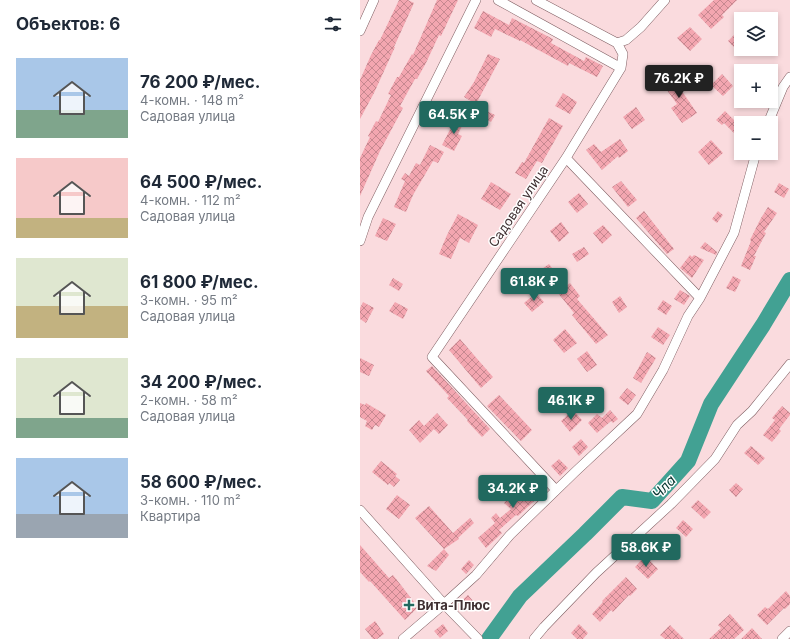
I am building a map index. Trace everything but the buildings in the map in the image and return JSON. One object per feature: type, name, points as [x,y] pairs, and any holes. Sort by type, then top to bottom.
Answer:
[{"type":"street","points":[[360,31],[374,0]]},
{"type":"street","points":[[360,241],[368,217],[476,0]]},
{"type":"street","points":[[498,0],[621,68],[624,54],[617,43],[536,0]]},
{"type":"street","points":[[617,43],[626,40],[641,27],[666,0]]},
{"type":"street","name":"Садовая улица","points":[[556,490],[432,357],[566,158],[621,68]]},
{"type":"street","points":[[771,116],[783,87],[790,77]]},
{"type":"street","points":[[566,158],[700,298]]},
{"type":"street","points":[[403,639],[476,575],[510,535],[637,414],[663,370],[688,316],[700,298],[734,233],[754,160]]},
{"type":"street","points":[[534,639],[596,573],[671,504],[715,460],[737,425],[752,411],[790,364]]},
{"type":"street","points":[[360,510],[444,604],[477,637]]},
{"type":"street","points":[[782,639],[790,631]]},
{"type":"waterway","name":"Чла","points":[[489,639],[520,596],[622,497],[652,501],[688,461],[711,404],[763,325],[790,280]]},
{"type":"place","name":"Вита-Плюс","points":[[409,605]]}]
